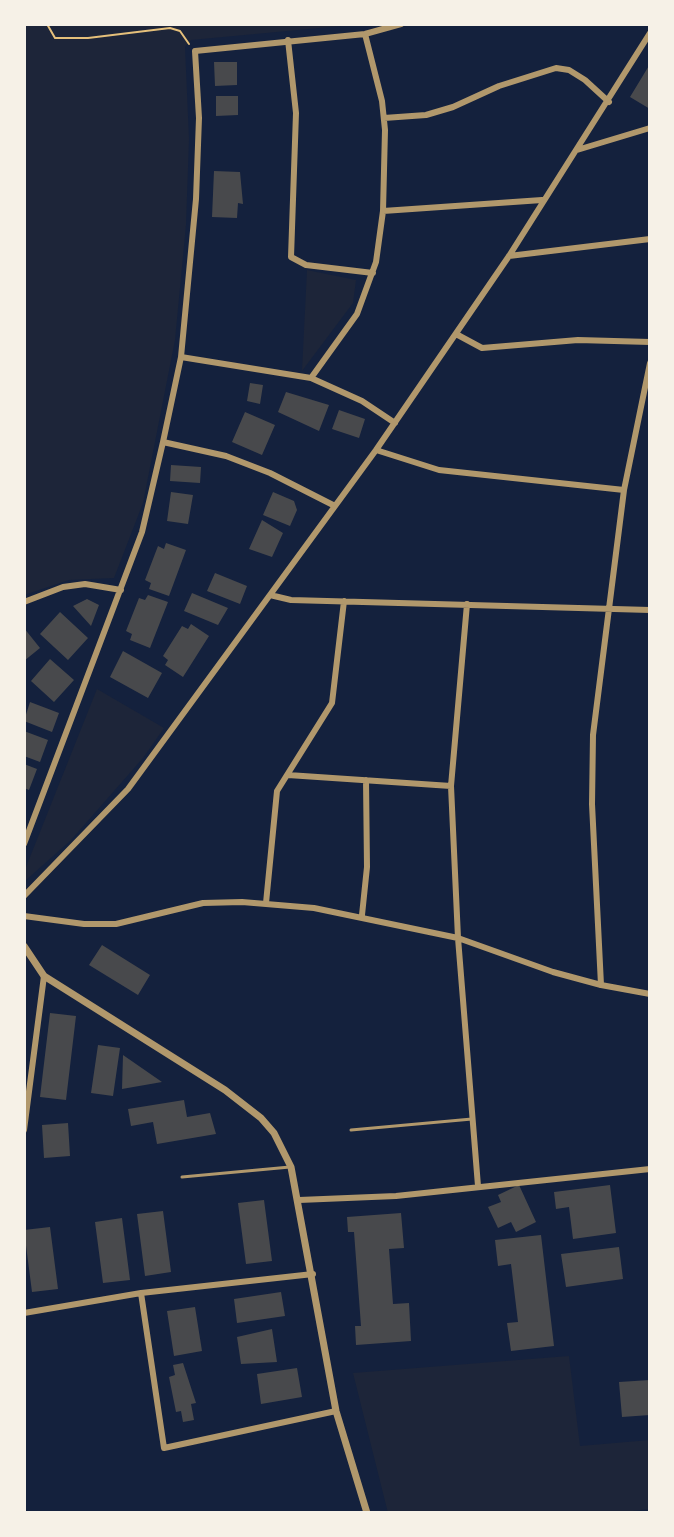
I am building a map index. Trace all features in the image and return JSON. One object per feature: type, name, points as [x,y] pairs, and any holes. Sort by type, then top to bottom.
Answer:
[{"type":"street","points":[[24,844],[142,532],[163,442],[181,357],[198,155],[195,51],[365,34],[401,24]]},
{"type":"street","points":[[24,896],[128,789],[376,450],[509,256],[650,33]]},
{"type":"street","points":[[311,378],[357,314],[373,273],[383,211],[384,118],[365,34]]},
{"type":"street","points":[[288,40],[296,113],[291,257],[306,265],[373,273]]},
{"type":"street","points":[[384,118],[440,111],[499,86],[556,68],[569,70],[585,80],[609,102]]},
{"type":"street","points":[[576,150],[650,128]]},
{"type":"street","points":[[383,211],[542,200]]},
{"type":"street","points":[[509,256],[650,239]]},
{"type":"street","points":[[456,334],[482,348],[578,340],[650,342]]},
{"type":"street","points":[[181,357],[311,378],[362,401],[395,423]]},
{"type":"street","points":[[601,985],[592,756],[624,490],[650,363]]},
{"type":"street","points":[[163,442],[226,456],[270,473],[335,506]]},
{"type":"street","points":[[376,450],[439,470],[624,490]]},
{"type":"street","points":[[24,602],[63,587],[85,584],[121,590]]},
{"type":"street","points":[[270,595],[291,600],[650,610]]},
{"type":"street","points":[[266,903],[277,791],[332,703],[344,601]]},
{"type":"street","points":[[467,604],[451,786],[458,938],[478,1186]]},
{"type":"street","points":[[288,775],[451,786]]},
{"type":"street","points":[[362,915],[367,867],[366,780]]},
{"type":"street","points":[[24,916],[84,924],[116,924],[203,903],[266,903],[362,915],[458,938],[601,985],[650,994]]},
{"type":"street","points":[[24,946],[44,976],[249,1108],[274,1133],[291,1167],[336,1411],[367,1513]]},
{"type":"street","points":[[24,1130],[44,976]]},
{"type":"street","points":[[299,1200],[355,1200],[650,1169]]},
{"type":"street","points":[[24,1313],[141,1293],[313,1274]]},
{"type":"street","points":[[141,1293],[164,1448],[336,1411]]},
{"type":"lane","points":[[351,1130],[472,1119]]},
{"type":"lane","points":[[182,1177],[291,1167]]},
{"type":"path","points":[[47,24],[55,38],[88,38],[170,28],[180,31],[195,51]]},
{"type":"shaded area","points":[[24,24],[362,24],[191,40],[185,47],[189,139],[186,225],[175,340],[143,503],[114,578],[69,580],[24,595]]},
{"type":"shaded area","points":[[307,270],[356,280],[353,303],[302,371]]},
{"type":"shaded area","points":[[97,689],[164,728],[143,758],[71,840],[24,882],[24,872]]},
{"type":"shaded area","points":[[569,1356],[580,1446],[650,1440],[650,1509],[616,1513],[388,1513],[353,1373]]},
{"type":"building","points":[[214,62],[237,62],[237,85],[215,86]]},
{"type":"building","points":[[650,64],[650,109],[630,97]]},
{"type":"building","points":[[216,96],[238,96],[238,115],[216,116]]},
{"type":"building","points":[[214,171],[240,172],[243,204],[238,203],[237,218],[212,217]]},
{"type":"building","points":[[250,383],[263,385],[260,404],[247,401]]},
{"type":"building","points":[[286,392],[329,405],[319,431],[278,412]]},
{"type":"building","points":[[339,410],[365,419],[359,438],[332,429]]},
{"type":"building","points":[[245,412],[275,425],[262,455],[232,442]]},
{"type":"building","points":[[171,465],[201,467],[200,483],[170,481]]},
{"type":"building","points":[[171,492],[193,495],[188,524],[167,521]]},
{"type":"building","points":[[273,492],[294,501],[297,510],[290,526],[263,515]]},
{"type":"building","points":[[262,520],[283,533],[272,557],[249,549]]},
{"type":"building","points":[[166,543],[186,550],[169,596],[149,589],[151,583],[145,580],[158,546],[164,549]]},
{"type":"building","points":[[215,573],[247,586],[240,604],[207,591]]},
{"type":"building","points":[[192,593],[228,608],[218,625],[184,611]]},
{"type":"building","points":[[148,595],[168,602],[150,648],[130,640],[132,634],[126,631],[139,598],[145,600]]},
{"type":"building","points":[[87,599],[99,605],[91,626],[73,606]]},
{"type":"building","points":[[60,612],[88,638],[68,660],[40,634]]},
{"type":"building","points":[[191,624],[209,636],[183,677],[165,665],[168,660],[163,656],[182,626],[188,629]]},
{"type":"building","points":[[24,628],[40,648],[24,661]]},
{"type":"building","points":[[123,651],[162,673],[148,698],[110,677]]},
{"type":"building","points":[[50,659],[74,680],[54,702],[31,681]]},
{"type":"building","points":[[30,702],[59,713],[52,732],[24,721]]},
{"type":"building","points":[[24,731],[48,740],[40,762],[24,756]]},
{"type":"building","points":[[24,764],[37,769],[29,790],[24,788]]},
{"type":"building","points":[[102,945],[150,975],[138,995],[89,965]]},
{"type":"building","points":[[50,1013],[76,1016],[66,1100],[40,1097]]},
{"type":"building","points":[[98,1045],[120,1048],[113,1096],[91,1093]]},
{"type":"building","points":[[123,1055],[162,1082],[122,1089]]},
{"type":"building","points":[[184,1100],[187,1117],[210,1113],[216,1134],[157,1144],[153,1122],[131,1126],[128,1109]]},
{"type":"building","points":[[68,1123],[70,1156],[44,1158],[42,1125]]},
{"type":"building","points":[[519,1185],[536,1222],[516,1232],[511,1222],[498,1228],[488,1207],[501,1202],[498,1195]]},
{"type":"building","points":[[610,1185],[616,1233],[573,1239],[569,1207],[556,1209],[554,1192]]},
{"type":"building","points":[[264,1200],[272,1261],[246,1264],[238,1203]]},
{"type":"building","points":[[163,1211],[171,1272],[145,1276],[137,1214]]},
{"type":"building","points":[[401,1213],[404,1248],[389,1249],[393,1304],[409,1303],[411,1341],[356,1345],[355,1326],[361,1326],[354,1232],[348,1232],[347,1217]]},
{"type":"building","points":[[122,1218],[130,1280],[103,1283],[95,1222]]},
{"type":"building","points":[[50,1227],[58,1289],[32,1292],[24,1230]]},
{"type":"building","points":[[541,1235],[554,1346],[511,1351],[507,1323],[518,1322],[511,1264],[498,1266],[495,1240]]},
{"type":"building","points":[[619,1247],[623,1279],[566,1287],[561,1254]]},
{"type":"building","points":[[281,1292],[285,1316],[237,1323],[234,1299]]},
{"type":"building","points":[[195,1307],[202,1351],[174,1356],[167,1311]]},
{"type":"building","points":[[272,1329],[277,1362],[241,1364],[237,1337]]},
{"type":"building","points":[[183,1363],[196,1403],[191,1404],[194,1420],[183,1422],[181,1411],[176,1412],[169,1377],[175,1375],[173,1365]]},
{"type":"building","points":[[297,1368],[302,1397],[261,1404],[257,1374]]},
{"type":"building","points":[[650,1380],[650,1415],[622,1417],[619,1382]]}]
